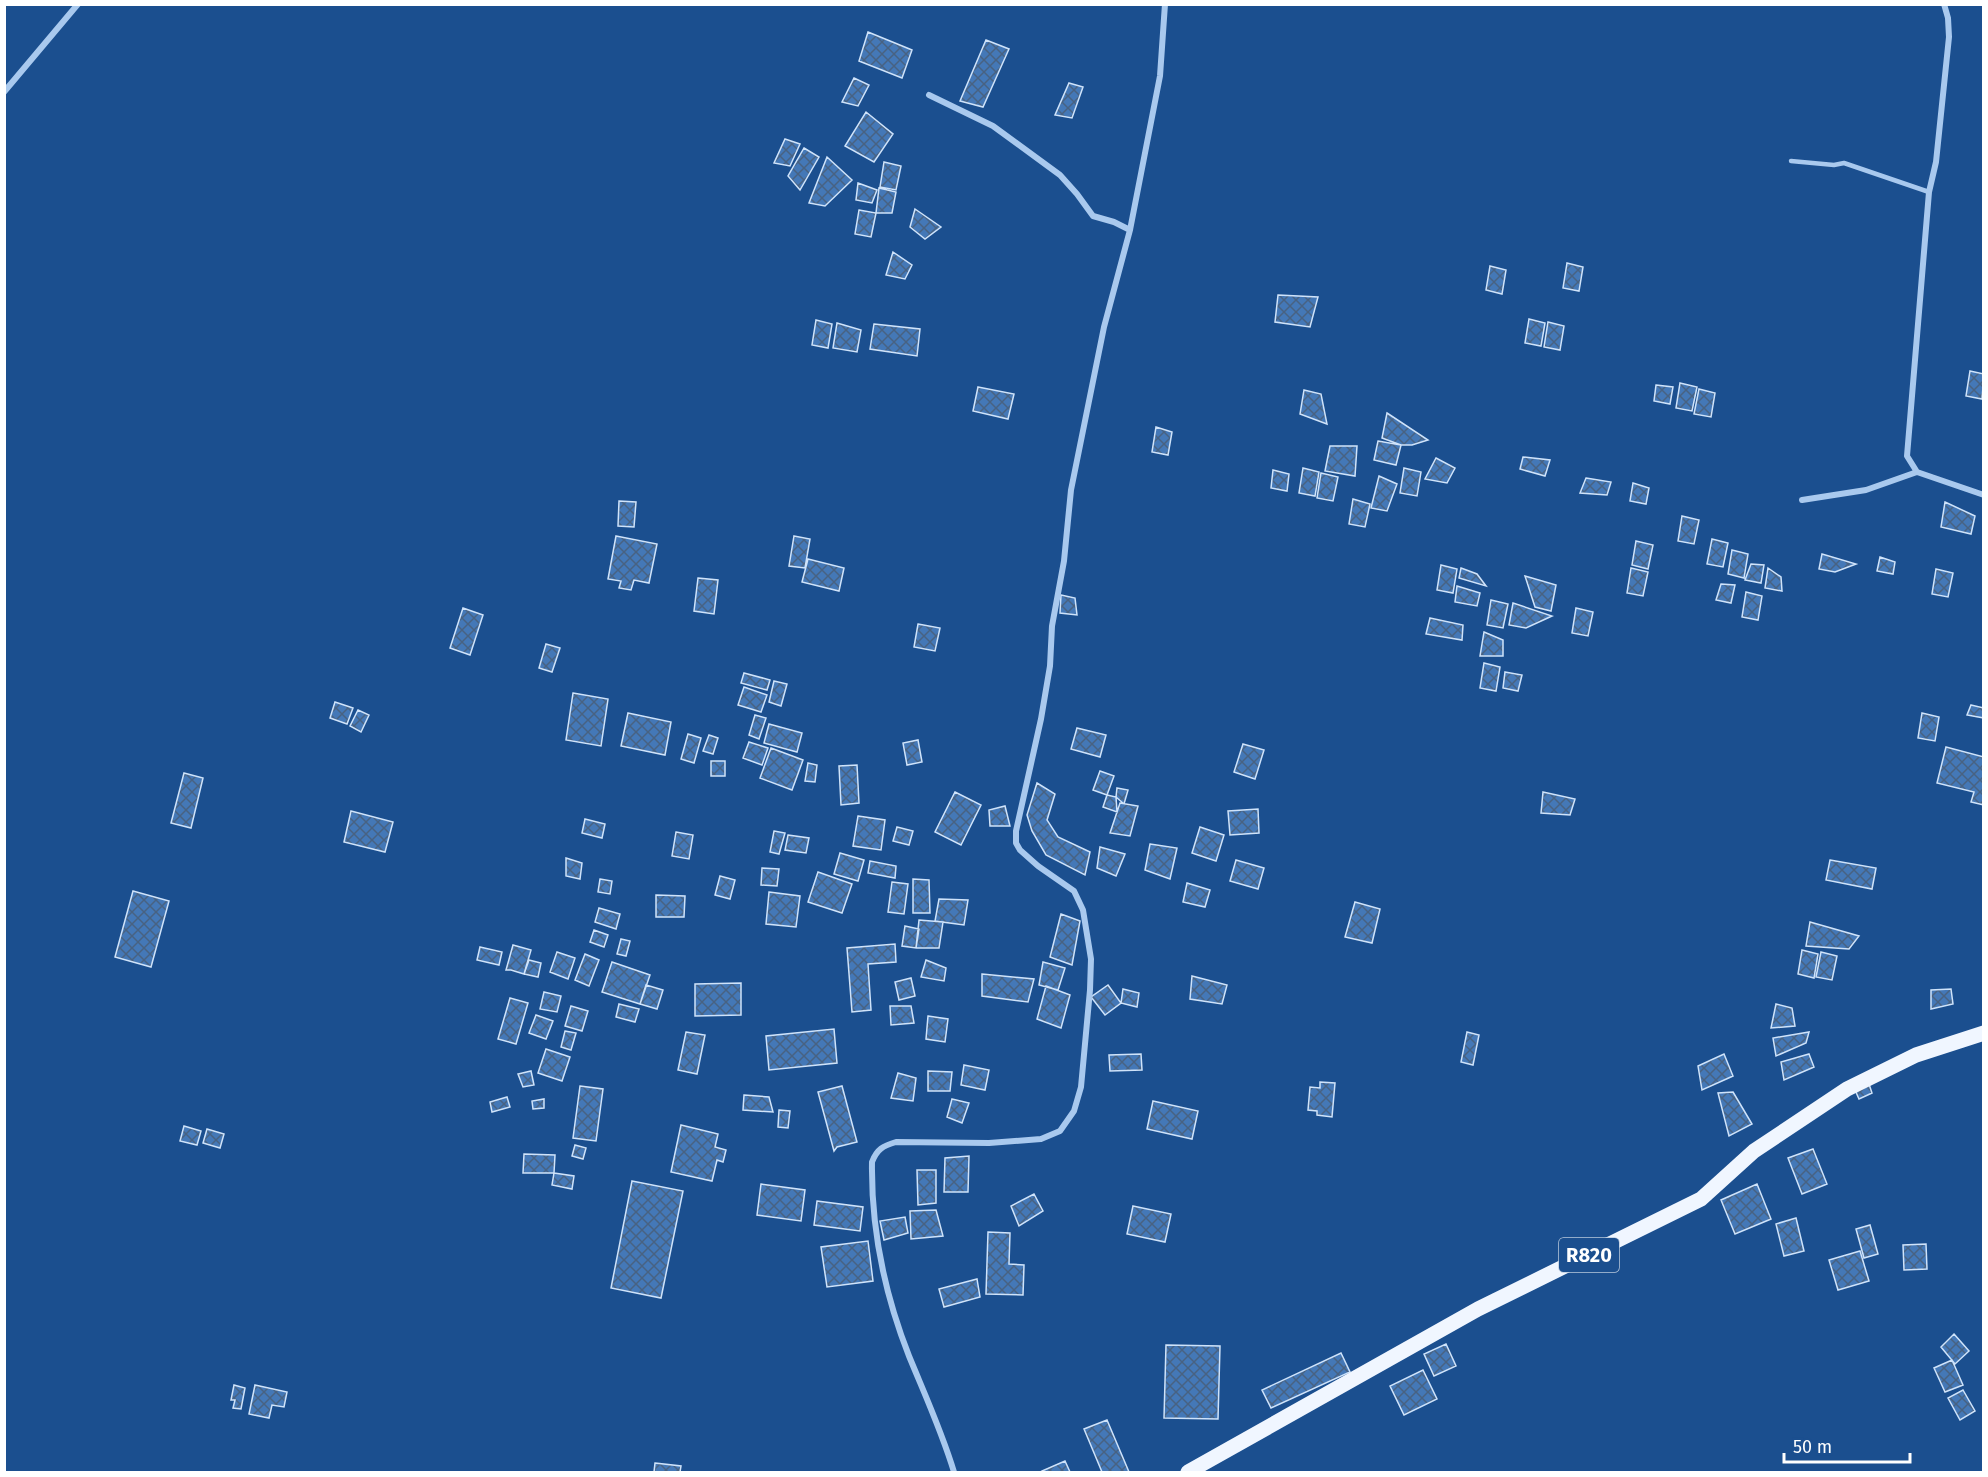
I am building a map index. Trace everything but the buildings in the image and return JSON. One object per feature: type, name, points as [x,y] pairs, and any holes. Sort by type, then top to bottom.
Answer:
[{"type":"main road","name":"R820","points":[[1188,1473],[1478,1309],[1701,1199],[1754,1151],[1847,1089],[1916,1056],[1983,1033]]},
{"type":"street","points":[[4,92],[78,4]]},
{"type":"street","points":[[954,1473],[944,1438],[909,1355],[883,1271],[876,1238],[872,1162],[876,1151],[896,1142],[989,1143],[1041,1138],[1060,1131],[1074,1111],[1081,1087],[1091,959],[1083,910],[1074,891],[1038,867],[1020,850],[1016,843],[1016,831],[1041,719],[1050,666],[1052,627],[1064,561],[1071,489],[1104,327],[1130,230],[1160,76],[1165,4]]},
{"type":"street","points":[[1944,4],[1948,18],[1949,37],[1936,162],[1929,192],[1906,456],[1917,472],[1983,495]]},
{"type":"street","points":[[929,95],[993,126],[1060,175],[1077,194],[1090,214],[1130,230]]},
{"type":"street","points":[[1802,500],[1866,490],[1917,472]]},
{"type":"lane","points":[[1791,161],[1834,165],[1844,163],[1929,192]]}]
